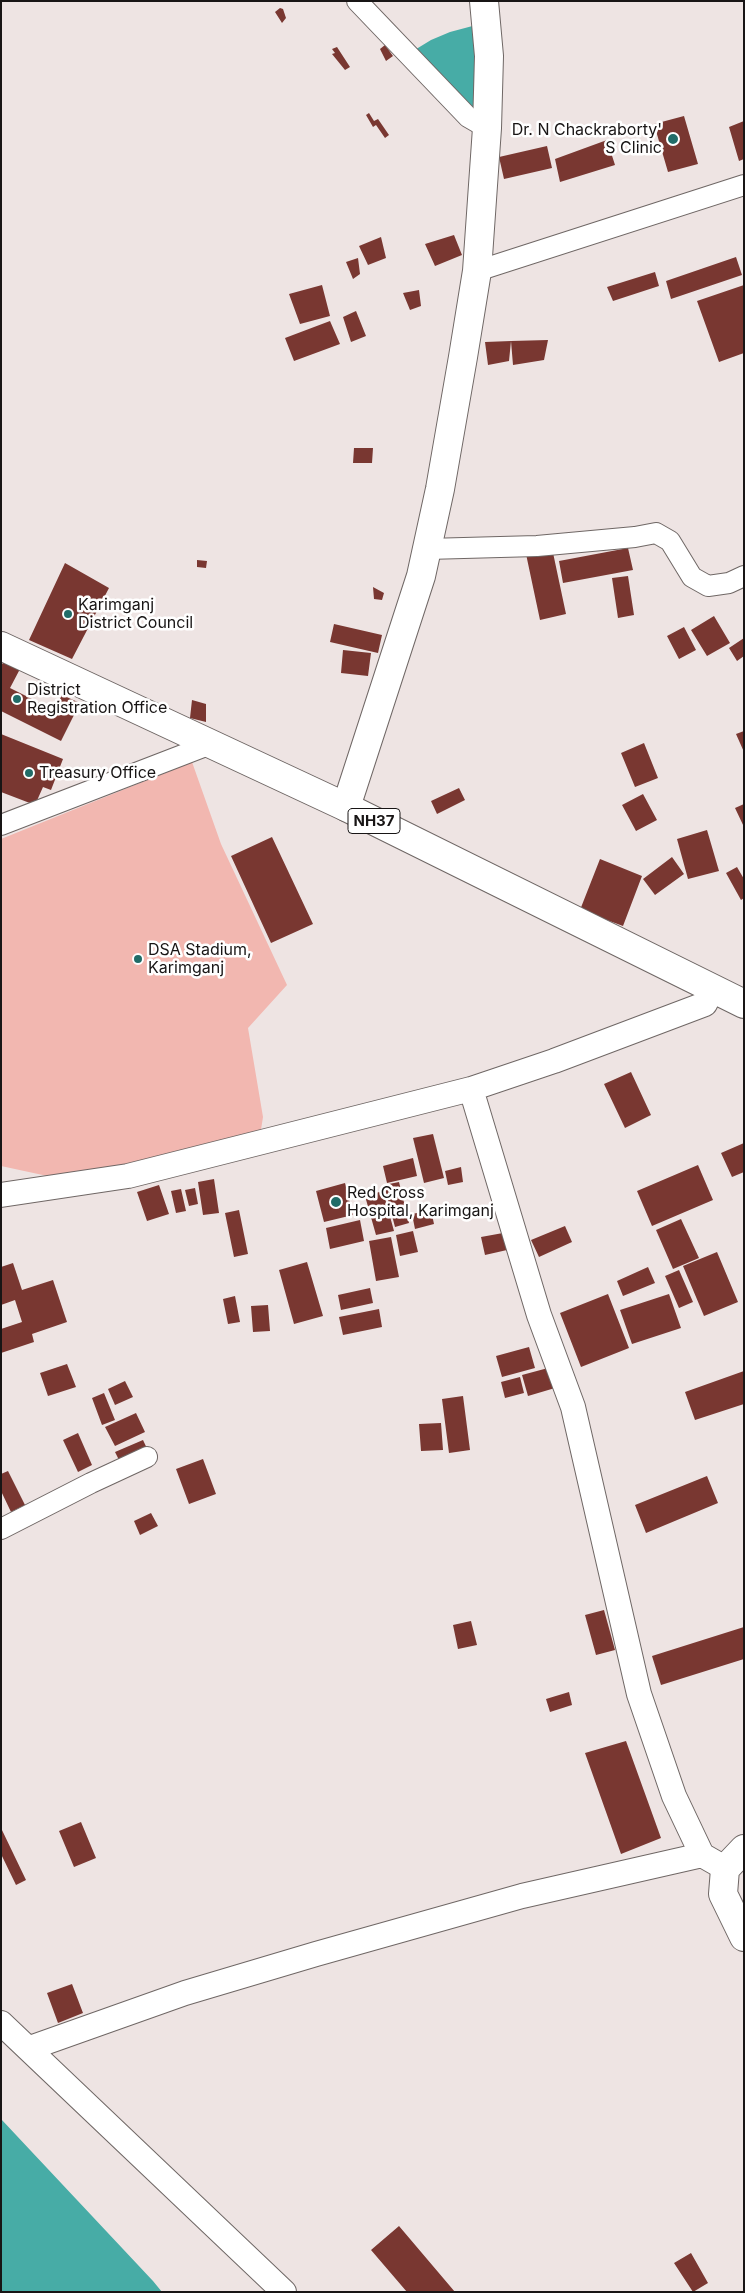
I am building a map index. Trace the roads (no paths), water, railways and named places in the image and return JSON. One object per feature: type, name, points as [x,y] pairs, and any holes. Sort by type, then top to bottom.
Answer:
[{"type":"main road","points":[[346,807],[421,576],[445,461],[477,271],[487,128],[489,56],[487,17],[484,1]]},
{"type":"main road","name":"NH37","points":[[1,646],[346,807],[712,990],[744,1004]]},
{"type":"main road","points":[[744,1849],[714,1862],[723,1894],[744,1937]]},
{"type":"street","points":[[357,1],[468,117],[487,128]]},
{"type":"street","points":[[477,271],[744,185]]},
{"type":"street","points":[[427,549],[537,546],[635,537],[656,533],[670,540],[692,577],[708,586],[729,583],[744,576]]},
{"type":"street","points":[[1,825],[210,744]]},
{"type":"street","points":[[1,1195],[128,1176],[471,1089],[554,1061],[705,1004],[712,990]]},
{"type":"street","points":[[30,2048],[186,1993],[522,1896],[714,1862],[674,1796],[639,1694],[573,1407],[539,1315],[471,1089]]},
{"type":"street","points":[[1,1529],[147,1457]]},
{"type":"street","points":[[1,2023],[30,2048],[284,2292]]},
{"type":"water","points":[[480,24],[481,117],[413,51],[431,40],[450,32]]},
{"type":"water","points":[[1,2119],[153,2281],[162,2292],[1,2292]]},
{"type":"place","name":"Dr. N Chackraborty' S Clinic","points":[[673,139]]},
{"type":"place","name":"Karimganj District Council","points":[[68,614]]},
{"type":"place","name":"District Registration Office","points":[[17,699]]},
{"type":"place","name":"Treasury Office","points":[[29,773]]},
{"type":"place","name":"DSA Stadium, Karimganj","points":[[138,959]]},
{"type":"place","name":"Red Cross Hospital, Karimganj","points":[[336,1202]]}]
